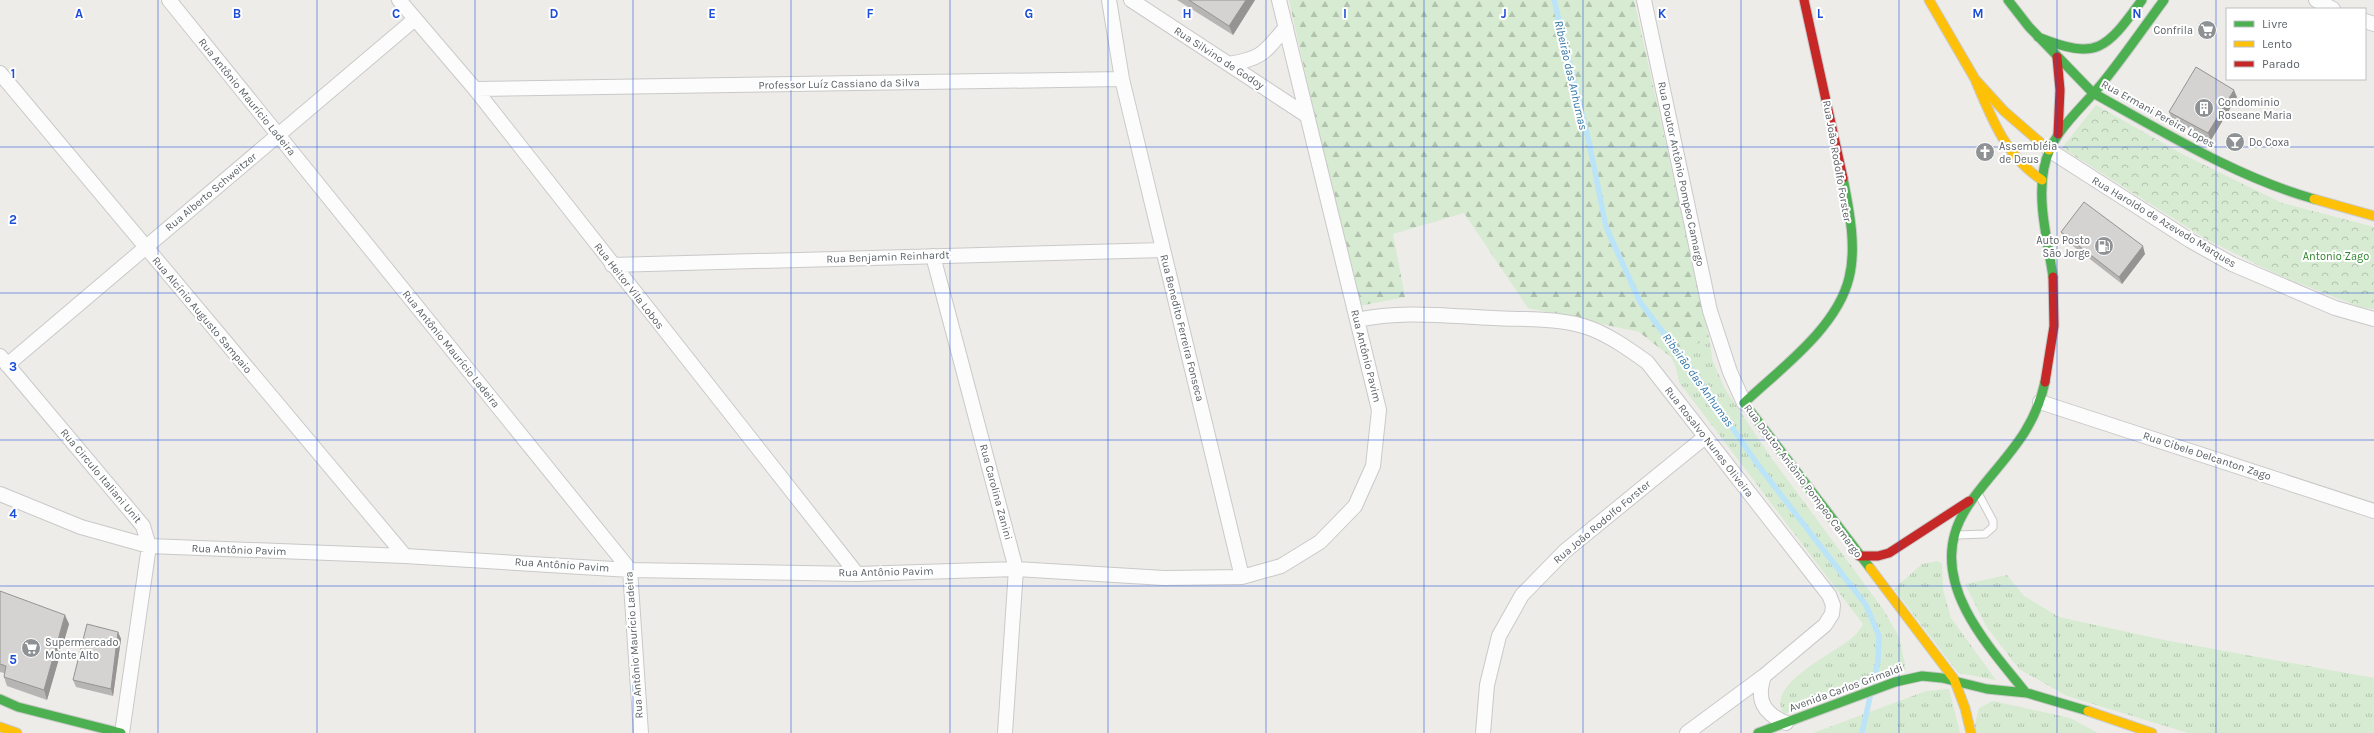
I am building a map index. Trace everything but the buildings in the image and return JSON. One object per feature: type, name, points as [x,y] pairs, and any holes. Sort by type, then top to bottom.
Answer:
[{"type":"main road","name":"Rua João Rodolfo Forster","points":[[1744,403],[1832,315],[1845,292],[1850,268],[1851,243],[1846,196],[1804,0]]},
{"type":"main road","points":[[1929,0],[1975,79],[2006,143],[2021,166],[2042,180]]},
{"type":"main road","name":"Rua Ermani Pereira Lopes","points":[[2008,0],[2057,57],[2093,93],[2191,147],[2284,191],[2374,216]]},
{"type":"main road","points":[[2038,36],[2065,48],[2078,50],[2099,48],[2114,38],[2142,0]]},
{"type":"main road","points":[[2026,693],[1971,619],[1958,590],[1951,558],[1954,535],[1969,501],[2002,464],[2029,429],[2040,402],[2048,368],[2055,303],[2042,180],[2048,150],[2058,134],[2093,93],[2164,0]]},
{"type":"main road","points":[[2057,57],[2060,90],[2058,134]]},
{"type":"main road","points":[[1975,79],[2004,111],[2048,150]]},
{"type":"main road","name":"Rua Doutor Antônio Pompeo Camargo","points":[[1744,403],[1954,679],[1965,708],[1971,733]]},
{"type":"main road","points":[[1859,556],[1878,556],[1889,553],[1969,501]]},
{"type":"main road","name":"Avenida Carlos Grimaldi","points":[[1758,733],[1911,676],[1928,675],[1954,679],[1986,689],[2026,693],[2152,733]]},
{"type":"main road","points":[[0,699],[25,709],[122,733]]},
{"type":"main road","points":[[2079,710],[2101,726]]},
{"type":"main road","points":[[0,727],[17,733]]},
{"type":"street","name":"Rua Antônio Maurício Ladeira","points":[[169,0],[630,570],[641,733]]},
{"type":"street","name":"Rua Heitor Vila Lobos","points":[[399,0],[475,89],[612,265],[857,574]]},
{"type":"street","points":[[1109,0],[1122,80]]},
{"type":"street","name":"Rua Silvino de Godoy","points":[[1131,0],[1306,115]]},
{"type":"street","name":"Rua Antônio Pavim","points":[[0,494],[81,527],[149,546],[405,556],[630,570],[857,574],[1016,569],[1164,578],[1242,577],[1281,566],[1320,542],[1355,506],[1373,466],[1379,410],[1279,0]]},
{"type":"street","name":"Rua Doutor Antônio Pompeo Camargo","points":[[1644,0],[1710,311],[1730,372],[1744,403]]},
{"type":"street","points":[[2316,0],[2331,8]]},
{"type":"street","name":"Rua Alberto Schweitzer","points":[[4,361],[145,247],[415,19]]},
{"type":"street","points":[[1228,64],[1251,60],[1267,49],[1286,28]]},
{"type":"street","name":"Rua Alcínio Augusto Sampaio","points":[[0,73],[405,556]]},
{"type":"street","name":"Professor Luíz Cassiano da Silva","points":[[475,89],[1122,80]]},
{"type":"street","name":"Rua Benedito Ferreira Fonseca","points":[[1122,80],[1242,577]]},
{"type":"street","name":"Rua Haroldo de Azevedo Marques","points":[[2048,150],[2191,241],[2232,264],[2335,308],[2374,319]]},
{"type":"street","name":"Rua Benjamin Reinhardt","points":[[612,265],[1163,250]]},
{"type":"street","name":"Rua Carolina Zanini","points":[[933,256],[1016,569],[1005,733]]},
{"type":"street","name":"Rua Rosalvo Nunes Oliveira","points":[[1357,320],[1382,314],[1410,314],[1564,321],[1593,329],[1623,345],[1647,362],[1829,595],[1833,605],[1832,614],[1825,625],[1764,676],[1687,733]]},
{"type":"street","name":"Rua Circulo Italiani Unit","points":[[4,361],[143,526],[149,546],[122,733]]},
{"type":"street","name":"Rua Cibele Delcanton Zago","points":[[2040,402],[2374,511]]},
{"type":"street","name":"Rua João Rodolfo Forster","points":[[1483,733],[1487,685],[1499,636],[1522,595],[1565,551],[1705,437]]},
{"type":"street","points":[[1764,676],[1759,690],[1761,702],[1775,718],[1786,723]]},
{"type":"lane","points":[[1954,535],[1985,534],[1993,527],[1993,521],[1977,491]]},
{"type":"green space","points":[[1289,0],[1634,0],[1709,338],[1671,357],[1639,332],[1528,308],[1464,213],[1393,234],[1405,297],[1359,306],[1313,144],[1318,130]]},
{"type":"green space","name":"Antonio Zago","points":[[2096,105],[2184,155],[2282,203],[2374,227],[2374,309],[2360,307],[2276,274],[2206,239],[2062,148]]},
{"type":"green space","points":[[1709,338],[1713,362],[1725,389],[1770,456],[1883,609],[1899,637],[1906,669],[1784,714],[1780,702],[1784,691],[1793,680],[1857,633],[1863,624],[1679,382],[1676,368],[1671,357]]},
{"type":"green space","points":[[1938,561],[1942,564],[1943,589],[1951,618],[1996,680],[1958,673],[1894,589],[1922,564]]},
{"type":"green space","points":[[2007,575],[2024,596],[2059,617],[2164,640],[2374,678],[2374,733],[2188,733],[2067,696],[2019,669],[1986,626],[1965,584]]},
{"type":"green space","points":[[1949,689],[1960,733],[1813,733],[1926,691]]},
{"type":"green space","points":[[1993,701],[2070,718],[2098,733],[1976,733],[1974,727],[1979,708]]},
{"type":"waterway","name":"Ribeirão das Anhumas","points":[[1554,0],[1589,142],[1606,227],[1640,302],[1700,381],[1758,465],[1866,605],[1879,636],[1878,661],[1873,684]]},
{"type":"waterway","name":"Ribeirão das Anhumas","points":[[1862,733],[1870,697]]},
{"type":"traffic: fast","points":[[2008,0],[2029,27],[2093,93]]},
{"type":"traffic: fast","points":[[2038,37],[2074,48],[2088,49],[2099,46],[2109,40],[2119,30],[2142,0]]},
{"type":"traffic: fast","points":[[2053,277],[2042,209],[2042,182],[2048,155],[2053,143],[2068,121],[2112,71],[2164,0]]},
{"type":"traffic: fast","points":[[2093,93],[2174,138],[2229,166],[2285,190],[2314,199]]},
{"type":"traffic: fast","points":[[1843,178],[1848,202],[1852,241],[1851,266],[1843,296],[1833,314],[1820,331],[1790,362],[1744,403],[1870,568]]},
{"type":"traffic: fast","points":[[2026,693],[1998,658],[1971,619],[1961,599],[1954,577],[1951,555],[1955,533],[1961,518],[1974,497],[2024,433],[2036,410],[2045,382]]},
{"type":"traffic: fast","points":[[1758,733],[1895,682],[1922,676],[1942,678],[1987,689],[2027,693],[2088,711]]},
{"type":"traffic: fast","points":[[0,699],[18,707],[121,733]]},
{"type":"traffic: slow","points":[[1929,0],[1975,79],[2004,111],[2049,150]]},
{"type":"traffic: slow","points":[[1975,79],[1987,108],[2009,148],[2029,171],[2042,180]]},
{"type":"traffic: slow","points":[[2314,199],[2374,216]]},
{"type":"traffic: slow","points":[[1870,568],[1954,679],[1965,708],[1971,733]]},
{"type":"traffic: slow","points":[[2088,711],[2152,733]]},
{"type":"traffic: slow","points":[[0,727],[17,733]]},
{"type":"traffic: jam","points":[[1804,0],[1843,178]]},
{"type":"traffic: jam","points":[[2057,57],[2060,90],[2058,134]]},
{"type":"traffic: jam","points":[[2045,382],[2054,326],[2053,277]]},
{"type":"traffic: jam","points":[[1859,556],[1878,556],[1889,553],[1969,501]]},
{"type":"place","name":"Confrila","points":[[2207,30]]},
{"type":"place","name":"Condominio Roseane Maria","points":[[2204,108]]},
{"type":"place","name":"Do Coxa","points":[[2235,142]]},
{"type":"place","name":"Assembléia de Deus","points":[[1985,152]]},
{"type":"place","name":"Auto Posto São Jorge","points":[[2104,246]]},
{"type":"place","name":"Supermercado Monte Alto","points":[[31,648]]}]
